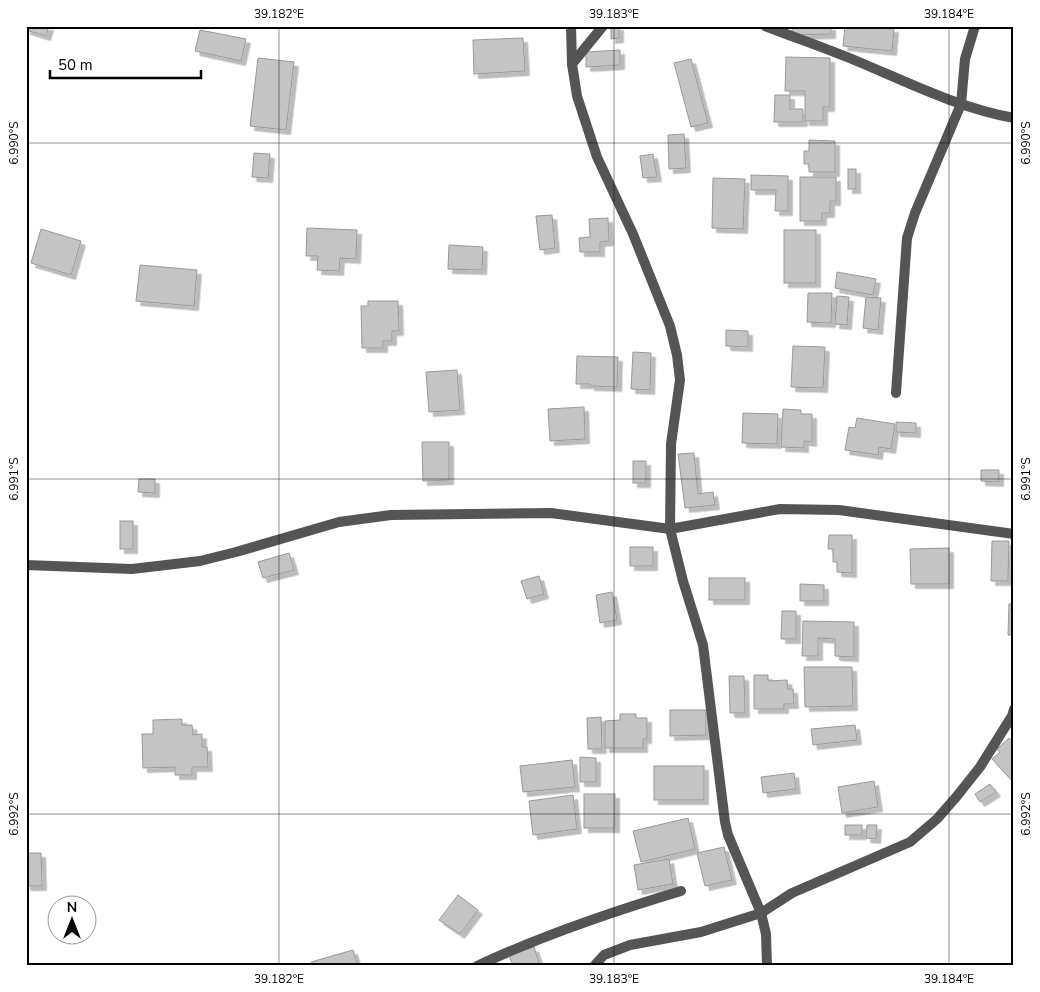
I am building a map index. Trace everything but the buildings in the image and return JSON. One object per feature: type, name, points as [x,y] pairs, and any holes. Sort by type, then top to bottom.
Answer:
[{"type":"street","points":[[571,26],[572,64],[577,96],[597,157],[633,234],[670,326],[676,350],[680,380],[671,444],[670,529],[685,588],[703,645],[725,822],[728,835],[761,913],[766,934],[767,966]]},
{"type":"street","points":[[572,64],[603,26]]},
{"type":"street","points":[[765,26],[988,114],[1014,118]]},
{"type":"street","points":[[896,393],[907,238],[914,212],[961,104],[965,59],[975,26]]},
{"type":"street","points":[[26,565],[132,568],[200,561],[338,522],[390,515],[551,513],[670,529],[780,509],[812,508],[1014,534]]},
{"type":"street","points":[[594,966],[604,955],[630,945],[701,932],[761,913],[792,893],[910,842],[937,819],[980,767],[1012,716],[1014,709]]},
{"type":"street","points":[[477,966],[543,937],[681,891]]}]
